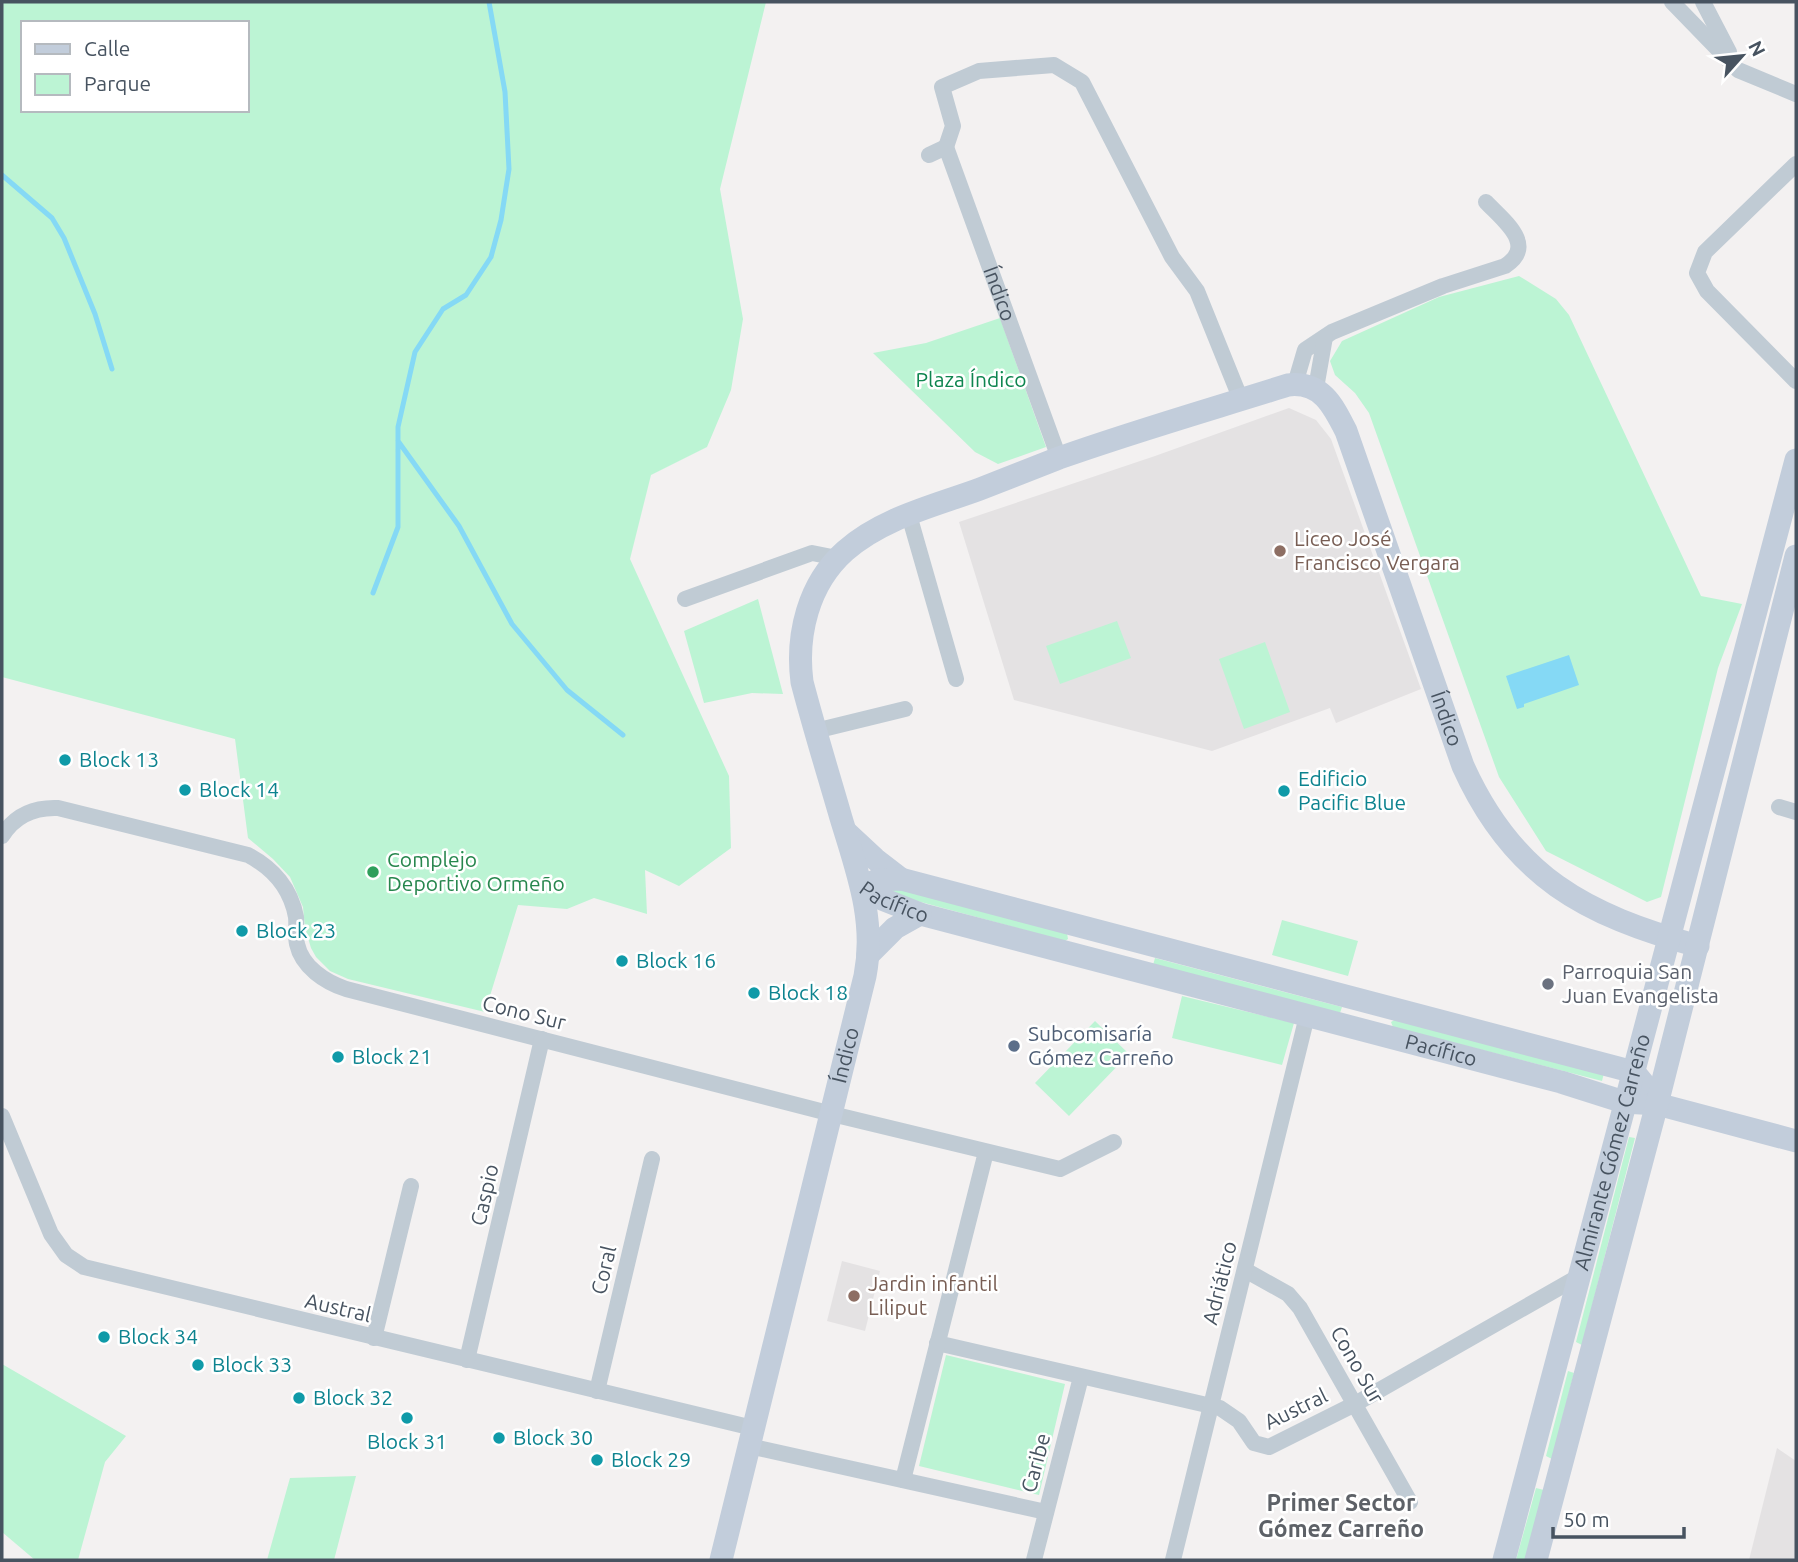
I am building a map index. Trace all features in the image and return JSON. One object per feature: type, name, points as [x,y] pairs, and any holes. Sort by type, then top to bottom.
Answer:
[{"type":"street","points":[[1672,2],[1738,70],[1796,94]]},
{"type":"street","points":[[1703,2],[1738,70]]},
{"type":"street","points":[[929,155],[946,147],[953,126],[942,87],[979,71],[1054,65],[1082,82],[1172,257],[1197,291],[1241,400]]},
{"type":"street","name":"Índico","points":[[946,147],[1059,458]]},
{"type":"street","points":[[1796,164],[1705,252],[1697,273],[1707,291],[1796,381]]},
{"type":"street","points":[[1305,386],[1325,337],[1443,286],[1505,267],[1513,261],[1519,243],[1510,227],[1486,202]]},
{"type":"street","name":"Índico","points":[[720,1560],[865,976],[869,937],[863,887],[802,682],[801,635],[816,588],[837,558],[859,539],[909,515],[1059,458],[1241,400],[1305,386],[1331,401],[1346,431],[1463,765],[1487,812],[1518,853],[1578,902],[1669,938],[1698,946]]},
{"type":"street","name":"Almirante Gómez Carreño","points":[[1504,1560],[1796,460]]},
{"type":"street","points":[[909,515],[956,679]]},
{"type":"street","points":[[685,599],[812,552],[837,558]]},
{"type":"street","name":"Almirante Gómez Carreño","points":[[1536,1560],[1698,946],[1796,556]]},
{"type":"street","points":[[816,731],[905,709]]},
{"type":"street","points":[[1779,807],[1796,812]]},
{"type":"street","name":"Cono Sur","points":[[2,836],[21,816],[39,809],[58,808],[248,855],[268,868],[284,886],[293,907],[296,942],[309,966],[327,981],[346,989],[832,1114],[1060,1169],[1114,1142]]},
{"type":"street","points":[[845,830],[901,879]]},
{"type":"street","name":"Pacífico","points":[[1634,1072],[901,879],[877,880],[863,887],[877,897],[920,914],[1561,1082],[1625,1102],[1657,1104],[1796,1141]]},
{"type":"street","points":[[867,955],[895,928],[920,914]]},
{"type":"street","name":"Adriático","points":[[1173,1560],[1307,1016]]},
{"type":"street","name":"Caspio","points":[[467,1360],[542,1039]]},
{"type":"street","points":[[1634,1072],[1657,1104]]},
{"type":"street","name":"Austral","points":[[2,1116],[57,1245],[75,1262],[94,1271],[597,1391],[903,1480],[1046,1512]]},
{"type":"street","points":[[903,1480],[986,1152]]},
{"type":"street","name":"Coral","points":[[597,1391],[652,1159]]},
{"type":"street","points":[[374,1338],[411,1186]]},
{"type":"street","name":"Cono Sur","points":[[1245,1270],[1288,1294],[1300,1308],[1410,1502]]},
{"type":"street","name":"Austral","points":[[937,1343],[1211,1406],[1234,1416],[1250,1440],[1264,1447],[1274,1445],[1355,1404],[1578,1277]]},
{"type":"street","points":[[1560,1349],[1590,1358]]},
{"type":"street","name":"Caribe","points":[[1034,1560],[1080,1377]]},
{"type":"street","points":[[1529,1465],[1560,1473]]},
{"type":"shaded area","points":[[1289,408],[1316,420],[1331,439],[1421,689],[1336,723],[1330,708],[1212,751],[1014,700],[959,522]]},
{"type":"shaded area","name":"Jardin infantil Liliput","points":[[842,1261],[880,1271],[865,1331],[827,1321]]},
{"type":"shaded area","points":[[1777,1448],[1796,1461],[1796,1560],[1749,1560]]},
{"type":"green space","points":[[2,2],[766,2],[720,189],[743,319],[731,390],[707,447],[651,475],[630,559],[729,776],[731,848],[679,886],[645,870],[647,914],[594,898],[567,909],[518,905],[485,1012],[348,979],[330,971],[316,957],[305,928],[303,907],[290,877],[248,838],[235,739],[2,677]]},
{"type":"green space","points":[[1519,276],[1556,299],[1569,315],[1701,596],[1742,604],[1718,668],[1661,897],[1647,902],[1546,851],[1499,777],[1369,413],[1355,393],[1335,375],[1330,361],[1342,341],[1439,297]]},
{"type":"green space","name":"Plaza Índico","points":[[1000,318],[1046,447],[998,464],[975,452],[873,353],[926,343]]},
{"type":"green space","points":[[758,599],[783,694],[752,693],[704,703],[684,631]]},
{"type":"green space","points":[[1117,621],[1131,658],[1060,684],[1046,646]]},
{"type":"green space","points":[[1265,642],[1290,712],[1244,729],[1219,659]]},
{"type":"green space","points":[[883,885],[1067,933],[1068,939],[1065,941],[880,891]]},
{"type":"green space","points":[[1282,920],[1358,941],[1348,976],[1272,955]]},
{"type":"green space","points":[[1155,958],[1342,1007],[1340,1013],[1153,965]]},
{"type":"green space","points":[[1182,996],[1294,1023],[1282,1065],[1172,1038]]},
{"type":"green space","points":[[1396,1019],[1604,1073],[1602,1081],[1393,1027],[1391,1022]]},
{"type":"green space","points":[[1095,1021],[1129,1054],[1069,1116],[1035,1083]]},
{"type":"green space","points":[[1629,1137],[1635,1138],[1582,1345],[1576,1342]]},
{"type":"green space","points":[[946,1355],[1065,1384],[1039,1495],[919,1466]]},
{"type":"green space","points":[[2,1364],[126,1436],[105,1462],[78,1560],[35,1560],[2,1532]]},
{"type":"green space","points":[[1568,1371],[1574,1373],[1552,1459],[1546,1456]]},
{"type":"green space","points":[[356,1476],[334,1560],[267,1560],[290,1478]]},
{"type":"green space","points":[[1536,1488],[1544,1490],[1526,1560],[1516,1560]]},
{"type":"water","points":[[1569,655],[1579,685],[1524,704],[1524,707],[1517,709],[1506,676]]},
{"type":"waterway","points":[[373,593],[398,527],[398,427],[415,352],[443,309],[466,295],[491,257],[501,220],[509,169],[505,92],[489,2]]},
{"type":"waterway","points":[[2,175],[52,218],[64,238],[95,314],[112,369]]},
{"type":"waterway","points":[[398,441],[459,526],[512,624],[567,690],[623,735]]},
{"type":"place","name":"Liceo José Francisco Vergara","points":[[1280,551]]},
{"type":"place","name":"Block 13","points":[[65,760]]},
{"type":"place","name":"Block 14","points":[[185,790]]},
{"type":"place","name":"Edificio Pacific Blue","points":[[1284,791]]},
{"type":"place","name":"Complejo Deportivo Ormeño","points":[[373,872]]},
{"type":"place","name":"Block 23","points":[[242,931]]},
{"type":"place","name":"Block 16","points":[[622,961]]},
{"type":"place","name":"Parroquia San Juan Evangelista","points":[[1548,984]]},
{"type":"place","name":"Block 18","points":[[754,993]]},
{"type":"place","name":"Subcomisaría Gómez Carreño","points":[[1014,1046]]},
{"type":"place","name":"Block 21","points":[[338,1057]]},
{"type":"place","name":"Jardin infantil Liliput","points":[[854,1296]]},
{"type":"place","name":"Block 34","points":[[104,1337]]},
{"type":"place","name":"Block 33","points":[[198,1365]]},
{"type":"place","name":"Block 32","points":[[299,1398]]},
{"type":"place","name":"Block 31","points":[[407,1418]]},
{"type":"place","name":"Block 30","points":[[499,1438]]},
{"type":"place","name":"Block 29","points":[[597,1460]]},
{"type":"district","name":"Primer Sector Gómez Carreño","points":[[1341,1516]]}]
